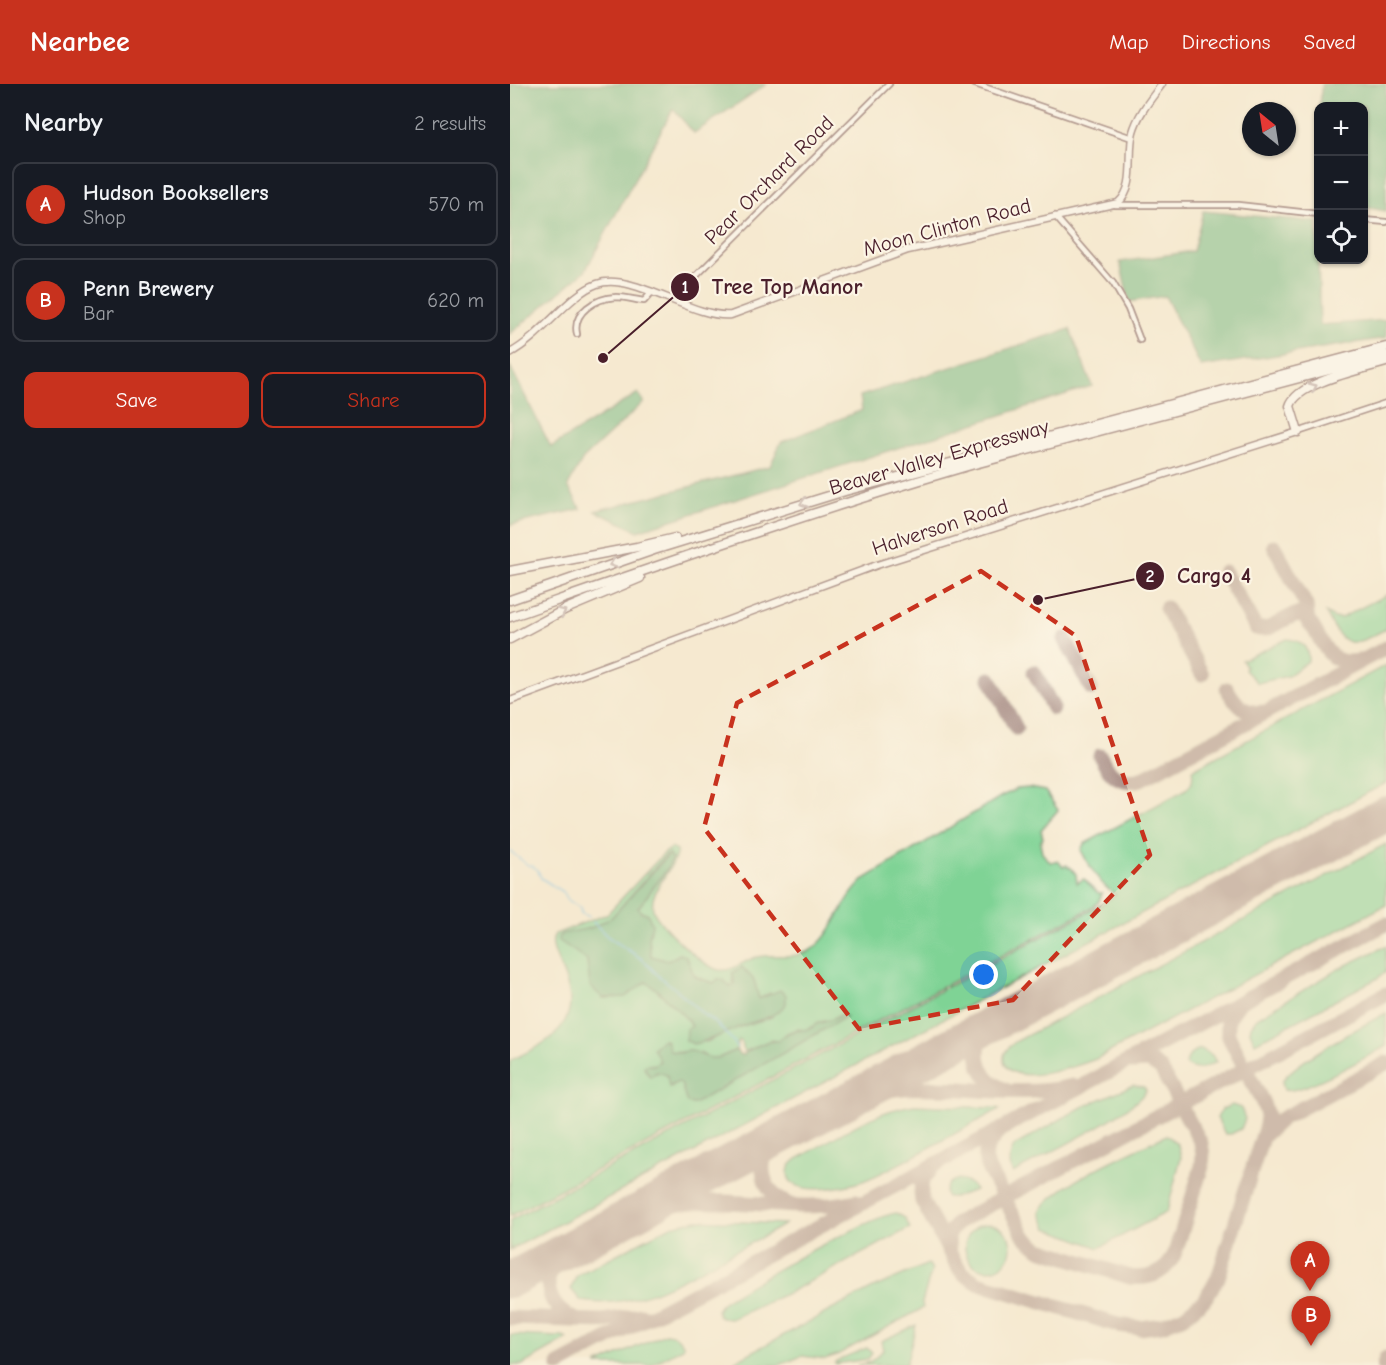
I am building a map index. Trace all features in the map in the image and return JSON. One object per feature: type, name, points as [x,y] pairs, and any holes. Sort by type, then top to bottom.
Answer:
[{"type":"highway","name":"Beaver Valley Expressway","points":[[510,600],[748,519],[938,465],[1386,347]]},
{"type":"highway","name":"Beaver Valley Expressway","points":[[510,617],[771,527],[971,465],[1386,355]]},
{"type":"highway","points":[[1298,432],[1290,406],[1300,393],[1328,380],[1386,362]]},
{"type":"highway","points":[[510,571],[637,547],[748,519]]},
{"type":"highway","points":[[510,639],[566,609],[603,593],[771,527]]},
{"type":"street","name":"Pear Orchard Road","points":[[672,300],[889,84]]},
{"type":"street","points":[[975,84],[1132,138]]},
{"type":"street","points":[[1115,205],[1127,192],[1132,138],[1142,113],[1162,84]]},
{"type":"street","name":"Moon Clinton Road","points":[[510,353],[538,333],[579,295],[595,285],[615,282],[715,314],[736,314],[908,250],[1115,205]]},
{"type":"street","points":[[1115,205],[1238,205],[1314,214]]},
{"type":"street","points":[[1056,216],[1113,283],[1128,309],[1140,340]]},
{"type":"street","points":[[1368,220],[1386,222]]},
{"type":"street","points":[[577,334],[576,325],[579,316],[594,303],[616,297],[644,301],[651,292]]},
{"type":"street","name":"Halverson Road","points":[[510,700],[877,564],[1386,403]]},
{"type":"highlighted area","points":[[981,571],[1076,636],[1150,855],[1013,1000],[859,1029],[704,828],[737,703]]},
{"type":"green space","points":[[510,84],[767,84],[694,133],[673,109],[585,271],[510,334]]},
{"type":"green space","points":[[1322,84],[1386,84],[1386,211],[1368,208],[1368,102],[1320,102]]},
{"type":"green space","points":[[1203,211],[1314,222],[1314,264],[1318,264],[1320,325],[1386,320],[1386,338],[1201,367],[1165,296],[1129,302],[1120,262],[1193,251]]},
{"type":"green space","points":[[1070,329],[1092,386],[638,531],[595,511],[770,466],[781,442],[862,410],[860,396]]},
{"type":"green space","points":[[510,366],[551,447],[638,393],[644,402],[583,459],[568,486],[581,509],[510,525]]},
{"type":"green space","points":[[1386,595],[1386,629],[1357,642],[1344,640],[1326,613],[1334,618],[1341,618]]},
{"type":"green space","points":[[1287,639],[1303,645],[1308,661],[1288,676],[1258,683],[1245,670],[1246,667],[1242,660]]},
{"type":"green space","points":[[1386,665],[1386,783],[510,1250],[510,1220],[1101,905],[1115,894],[1100,881],[1091,868],[1081,850],[1084,844],[1185,790],[1192,781],[1192,770]]},
{"type":"green space","points":[[1029,788],[1045,791],[1058,810],[1041,830],[1042,853],[1050,862],[1058,861],[1063,867],[1067,865],[1068,868],[1070,867],[1076,874],[1077,883],[1084,879],[1098,893],[1102,893],[1099,901],[1093,907],[510,1216],[510,1061],[539,1046],[555,1034],[566,1019],[570,1004],[569,990],[555,953],[553,943],[555,934],[607,914],[665,852],[672,848],[677,851],[675,858],[658,887],[653,909],[662,924],[692,953],[712,967],[724,970],[734,968],[757,957],[792,956],[805,953],[826,935],[857,886],[866,878],[1017,789]],"holes":[[[669,854],[667,869],[638,908],[641,912],[647,913],[651,924],[649,939],[651,956],[668,961],[680,954],[688,960],[696,976],[714,983],[718,979],[734,987],[733,978],[742,968],[754,980],[759,999],[770,993],[772,1017],[733,1029],[707,1042],[686,1040],[692,1026],[658,991],[646,982],[625,997],[603,998],[588,970],[587,961],[559,936],[591,928],[611,918]],[[845,1017],[694,1104],[687,1103],[681,1083],[678,1082],[672,1087],[666,1074],[662,1072],[650,1077],[644,1068],[646,1065],[658,1064],[667,1042],[670,1051],[700,1053],[716,1059],[736,1050],[739,1040],[742,1042],[744,1052],[770,1040],[778,1041],[787,1033],[797,1029],[806,1030],[820,1022]]]},
{"type":"green space","points":[[1386,844],[1386,905],[1096,1059],[1062,1070],[1032,1075],[1019,1074],[1009,1069],[1004,1061],[1006,1050],[1015,1042]]},
{"type":"green space","points":[[669,854],[672,859],[667,869],[638,908],[641,912],[647,913],[652,924],[649,939],[651,956],[668,961],[680,954],[686,956],[696,977],[714,983],[718,979],[723,980],[731,987],[735,984],[732,973],[742,967],[754,980],[759,999],[780,990],[786,995],[786,1004],[774,1014],[693,1044],[686,1040],[687,1029],[692,1026],[689,1021],[655,988],[646,982],[625,997],[603,998],[590,986],[587,960],[558,940],[561,934],[591,928],[611,918]]},
{"type":"green space","points":[[1386,946],[1386,972],[1255,1043],[1250,1032],[1257,1018],[1340,968]]},
{"type":"green space","points":[[1386,1013],[1386,1046],[1319,1081],[1305,1087],[1284,1090],[1282,1082],[1298,1065]]},
{"type":"green space","points":[[842,1014],[846,1017],[694,1104],[687,1103],[681,1083],[678,1082],[669,1087],[667,1075],[657,1072],[650,1077],[644,1067],[660,1061],[653,1048],[663,1039],[666,1040],[670,1051],[681,1053],[690,1051],[713,1058],[722,1057],[736,1050],[743,1055],[760,1045],[778,1041],[791,1032],[811,1028]]},
{"type":"green space","points":[[1201,1049],[1212,1055],[1216,1062],[1198,1069],[1186,1065],[1190,1054]]},
{"type":"green space","points":[[1133,1085],[1144,1087],[1146,1090],[1126,1109],[1086,1134],[1013,1173],[1010,1160],[1014,1146],[1082,1107]]},
{"type":"green space","points":[[914,1105],[1000,1109],[884,1172],[863,1181],[821,1189],[809,1189],[791,1182],[789,1169],[797,1159],[868,1119]]},
{"type":"green space","points":[[1232,1105],[1241,1108],[1245,1119],[1241,1129],[1225,1134],[1217,1118],[1222,1109]]},
{"type":"green space","points":[[1167,1135],[1178,1145],[1181,1157],[1167,1212],[1099,1248],[1047,1228],[1040,1212],[1047,1202],[1060,1191],[1118,1158]]},
{"type":"green space","points":[[959,1179],[971,1184],[975,1190],[955,1197],[947,1197],[945,1191],[947,1186]]},
{"type":"green space","points":[[896,1213],[905,1218],[910,1228],[792,1291],[731,1319],[721,1318],[718,1315],[717,1310],[723,1302],[772,1272],[840,1236],[876,1219]]},
{"type":"green space","points":[[697,1220],[785,1224],[673,1284],[638,1297],[601,1303],[581,1301],[571,1289],[576,1277],[581,1273],[671,1226]]},
{"type":"green space","points":[[993,1224],[1005,1230],[1010,1238],[1010,1256],[1005,1264],[997,1269],[983,1270],[971,1264],[966,1256],[965,1242],[971,1230],[979,1225]]},
{"type":"green space","points":[[928,1264],[932,1269],[922,1303],[923,1308],[837,1355],[825,1359],[802,1356],[779,1365],[735,1365],[735,1361],[873,1288]]},
{"type":"green space","points":[[916,1325],[906,1365],[857,1365],[869,1362],[883,1350],[881,1341]]},
{"type":"green space","points":[[665,1334],[676,1337],[684,1346],[683,1348],[651,1365],[596,1365]]},
{"type":"green space","points":[[510,1335],[568,1339],[522,1365],[510,1365]]},
{"type":"green space","points":[[867,1348],[872,1353],[868,1359],[835,1364],[843,1358]]},
{"type":"waterway","points":[[510,851],[529,866],[531,865],[538,871],[541,878],[564,893],[568,900],[580,908],[581,913],[589,917]]},
{"type":"waterway","points":[[593,922],[608,937],[642,959],[705,1016],[715,1022],[737,1048]]},
{"type":"taxiway","points":[[1274,546],[1306,605],[1308,622]]},
{"type":"taxiway","points":[[1224,572],[1256,628],[1268,628],[1289,617],[1301,614],[1330,654],[1346,662],[1359,661]]},
{"type":"taxiway","points":[[1166,608],[1202,674]]},
{"type":"taxiway","points":[[1065,639],[1091,688]]},
{"type":"taxiway","points":[[1100,756],[1111,773],[1121,779],[1141,779],[1386,648]]},
{"type":"taxiway","points":[[1034,672],[1053,708]]},
{"type":"taxiway","points":[[990,679],[1016,728]]},
{"type":"taxiway","points":[[1227,689],[1246,710],[1264,712]]},
{"type":"taxiway","points":[[559,1365],[1386,924]]},
{"type":"taxiway","points":[[949,1251],[948,1235],[958,1222],[1386,994]]},
{"type":"taxiway","points":[[932,1167],[922,1181],[922,1201],[957,1266],[964,1274],[978,1283],[1118,1325],[1140,1328],[1162,1325],[1184,1316],[1204,1300],[1218,1278],[1266,1125],[1267,1115],[1263,1103],[1228,1035],[1228,1019],[1238,1005]]},
{"type":"taxiway","points":[[1006,1090],[990,1081],[985,1074],[979,1058],[979,1049],[986,1032],[995,1023],[1013,1012]]},
{"type":"taxiway","points":[[997,1134],[987,1147],[985,1157],[988,1168],[1025,1237],[1040,1249],[1130,1277],[1145,1277],[1159,1272],[1169,1264],[1176,1250],[1202,1166],[1203,1154],[1201,1143],[1161,1069],[1149,1061],[1130,1062]]},
{"type":"taxiway","points":[[1263,1136],[1281,1119],[1386,1063]]},
{"type":"taxiway","points":[[819,1116],[861,1098],[895,1089],[927,1088],[1010,1092],[1052,1090],[1072,1086]]},
{"type":"taxiway","points":[[789,1204],[774,1195],[769,1188],[763,1172],[763,1163],[774,1144],[797,1127]]},
{"type":"taxiway","points":[[609,1228],[635,1216],[672,1204],[726,1202],[813,1206],[856,1201]]},
{"type":"taxiway","points":[[510,1286],[606,1229]]},
{"type":"taxiway","points":[[557,1259],[549,1276],[550,1294],[559,1309],[575,1319]]},
{"type":"taxiway","points":[[510,1318],[603,1321],[641,1315]]},
{"type":"taxiway","points":[[1384,1365],[1386,1358]]},
{"type":"runway","points":[[510,1280],[1386,814]]},
{"type":"place","name":"Tree Top Manor","points":[[603,358]]},
{"type":"place","name":"Cargo 4","points":[[1038,600]]},
{"type":"place","name":"Hudson Booksellers","points":[[1310,1291]]},
{"type":"place","name":"Penn Brewery","points":[[1311,1346]]}]
